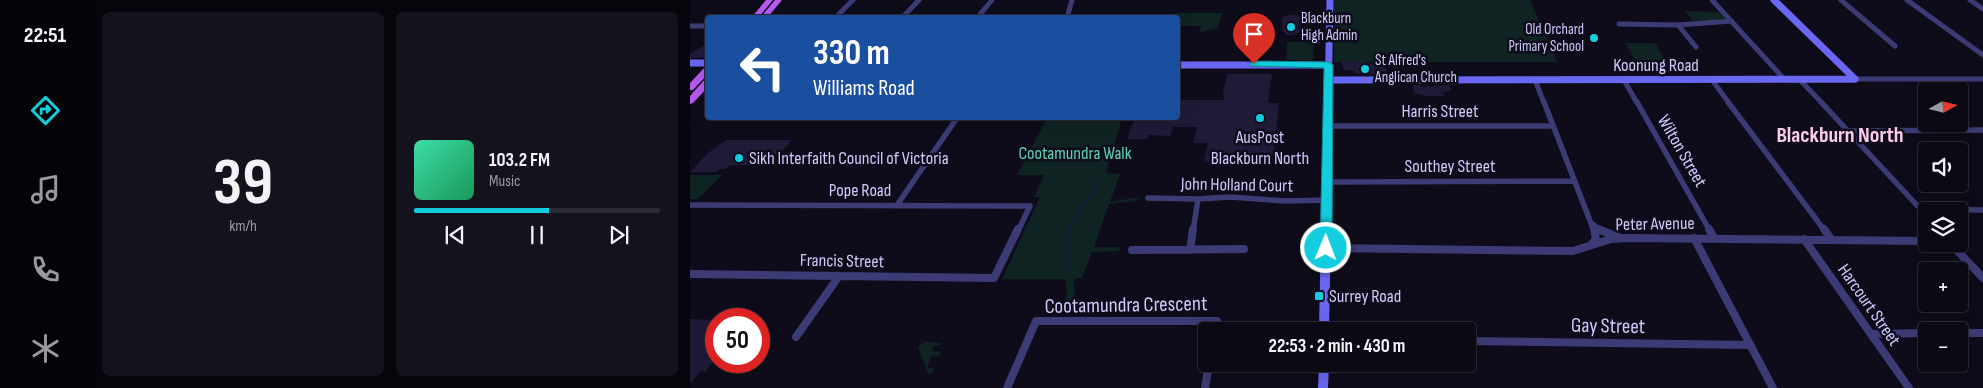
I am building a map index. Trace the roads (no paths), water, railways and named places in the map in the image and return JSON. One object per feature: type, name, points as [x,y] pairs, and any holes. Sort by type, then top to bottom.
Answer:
[{"type":"main road","points":[[757,15],[770,0]]},
{"type":"main road","points":[[766,15],[779,0]]},
{"type":"main road","points":[[690,88],[705,72]]},
{"type":"main road","points":[[690,101],[705,84]]},
{"type":"street","points":[[838,15],[854,0]]},
{"type":"street","points":[[905,15],[919,0]]},
{"type":"street","points":[[980,15],[992,0]]},
{"type":"street","points":[[1068,15],[1072,0]]},
{"type":"street","points":[[1324,322],[1330,0]]},
{"type":"street","points":[[1712,0],[1785,80]]},
{"type":"street","points":[[1774,0],[1855,79]]},
{"type":"street","points":[[1841,0],[1895,46]]},
{"type":"street","points":[[1907,0],[1983,56]]},
{"type":"street","points":[[1970,0],[1983,9]]},
{"type":"street","points":[[1619,24],[1678,25],[1732,21]]},
{"type":"street","points":[[1678,25],[1696,48]]},
{"type":"street","points":[[690,26],[705,26]]},
{"type":"street","points":[[690,63],[705,63]]},
{"type":"street","points":[[1180,64],[1329,65]]},
{"type":"street","name":"Koonung Road","points":[[1329,80],[1983,79]]},
{"type":"street","points":[[1535,80],[1574,181],[1593,224],[1596,239],[1590,246]]},
{"type":"street","name":"Wilton Street","points":[[1624,80],[1714,238]]},
{"type":"street","points":[[1712,80],[1831,239]]},
{"type":"street","points":[[1800,80],[1918,206]]},
{"type":"street","points":[[897,205],[956,120]]},
{"type":"street","name":"Harris Street","points":[[1328,126],[1552,126]]},
{"type":"street","points":[[1848,131],[1983,130]]},
{"type":"street","name":"Southey Street","points":[[1327,182],[1574,181]]},
{"type":"street","name":"John Holland Court","points":[[1148,198],[1198,199],[1230,197],[1285,201],[1327,200]]},
{"type":"street","points":[[1190,250],[1198,199]]},
{"type":"street","name":"Pope Road","points":[[690,204],[1030,206],[994,278]]},
{"type":"street","points":[[1968,210],[1983,210]]},
{"type":"street","points":[[1593,224],[1610,235],[1627,238]]},
{"type":"street","name":"Peter Avenue","points":[[1326,248],[1573,251],[1611,239],[1627,238],[1918,241]]},
{"type":"street","points":[[1694,238],[1773,388]]},
{"type":"street","name":"Harcourt Street","points":[[1804,239],[1909,388]]},
{"type":"street","points":[[1132,250],[1244,249]]},
{"type":"street","points":[[1959,252],[1983,278]]},
{"type":"street","name":"Francis Street","points":[[690,274],[994,278]]},
{"type":"street","points":[[796,337],[839,276]]},
{"type":"street","name":"Cootamundra Crescent","points":[[1007,388],[1036,321],[1217,320],[1217,322]]},
{"type":"street","points":[[1968,333],[1983,333]]},
{"type":"street","points":[[1871,334],[1918,334]]},
{"type":"street","name":"Gay Street","points":[[1476,342],[1750,345]]},
{"type":"street","points":[[1205,388],[1208,372]]},
{"type":"street","points":[[1323,388],[1324,372]]},
{"type":"waterway","points":[[1069,231],[1080,208],[1098,188],[1097,180]]},
{"type":"waterway","points":[[1069,229],[1066,248],[1069,271]]},
{"type":"place","name":"Blackburn High Admin","points":[[1291,27]]},
{"type":"place","name":"Old Orchard Primary School","points":[[1594,38]]},
{"type":"place","name":"St Alfred's Anglican Church","points":[[1365,69]]},
{"type":"place","name":"AusPost Blackburn North","points":[[1260,118]]},
{"type":"place","name":"Sikh Interfaith Council of Victoria","points":[[739,158]]},
{"type":"place","name":"Surrey Road","points":[[1319,296]]},
{"type":"district","name":"Blackburn North","points":[[1840,135]]},
{"type":"park label","name":"Cootamundra Walk","points":[[1075,153]]}]
